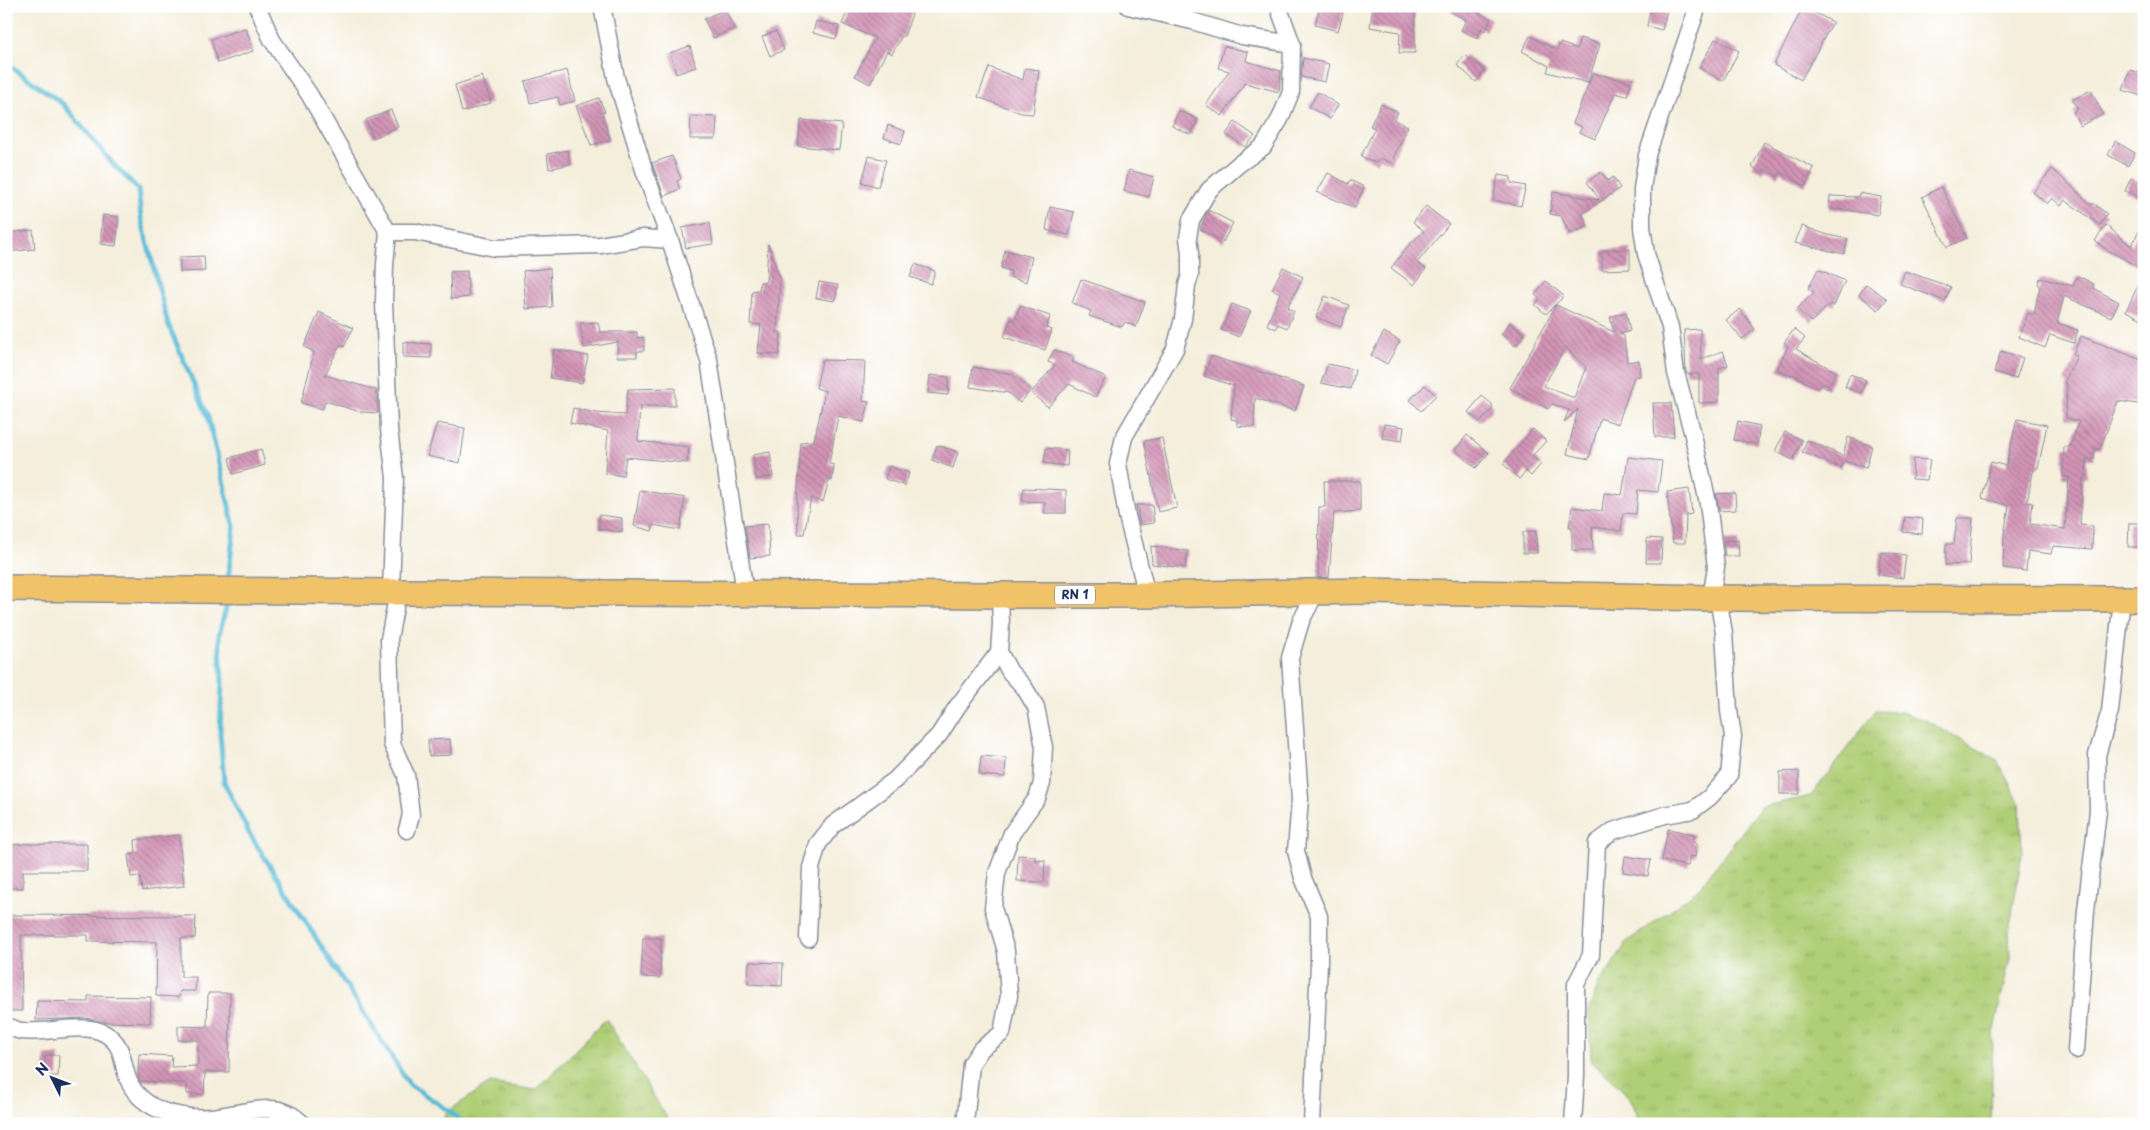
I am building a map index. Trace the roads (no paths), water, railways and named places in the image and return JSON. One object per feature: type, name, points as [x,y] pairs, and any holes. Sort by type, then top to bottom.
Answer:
[{"type":"main road","name":"RN 1","points":[[6,588],[1000,595],[1147,595],[1366,591],[1715,598],[2133,598]]},
{"type":"street","points":[[257,6],[272,40],[309,94],[388,232],[384,264],[384,302],[389,429],[394,478],[394,592],[389,639],[392,744],[406,775],[411,815],[407,830]]},
{"type":"street","points":[[602,6],[616,78],[645,174],[670,240],[709,360],[745,592]]},
{"type":"street","points":[[1128,6],[1192,21],[1242,36],[1292,44]]},
{"type":"street","points":[[1147,595],[1128,525],[1118,464],[1124,437],[1174,349],[1184,319],[1187,285],[1190,276],[1188,238],[1191,220],[1209,190],[1239,164],[1263,148],[1280,119],[1291,92],[1292,44],[1278,6]]},
{"type":"street","points":[[1573,1124],[1576,1076],[1576,984],[1591,955],[1598,843],[1613,831],[1664,814],[1693,810],[1710,797],[1729,776],[1733,736],[1729,711],[1724,633],[1715,598],[1716,567],[1708,503],[1692,431],[1676,373],[1670,328],[1646,254],[1642,227],[1642,189],[1647,155],[1698,6]]},
{"type":"street","points":[[388,232],[415,232],[495,248],[600,245],[643,238],[670,240]]},
{"type":"street","points":[[1312,1124],[1319,963],[1319,916],[1303,878],[1296,851],[1300,799],[1290,658],[1301,622],[1316,592]]},
{"type":"street","points":[[965,1124],[972,1064],[981,1049],[1002,1033],[1009,996],[1006,951],[993,908],[997,873],[1012,833],[1037,798],[1042,783],[1044,746],[1036,707],[1024,687],[1010,672],[999,652],[1001,624],[1000,595]]},
{"type":"street","points":[[2076,1050],[2086,910],[2098,811],[2097,754],[2110,711],[2133,598]]},
{"type":"street","points":[[808,938],[811,868],[818,844],[833,825],[896,780],[939,736],[957,707],[999,652]]},
{"type":"street","points":[[6,1026],[20,1030],[90,1030],[103,1033],[116,1042],[123,1055],[128,1079],[136,1093],[151,1107],[160,1110],[176,1115],[210,1118],[264,1110],[280,1110],[293,1115],[303,1124]]},
{"type":"waterway","points":[[6,59],[12,67],[63,104],[114,165],[138,189],[141,218],[168,324],[208,417],[234,527],[228,580]]},
{"type":"waterway","points":[[227,604],[219,635],[222,680],[220,733],[224,782],[249,833],[409,1084],[452,1113],[463,1124]]}]
